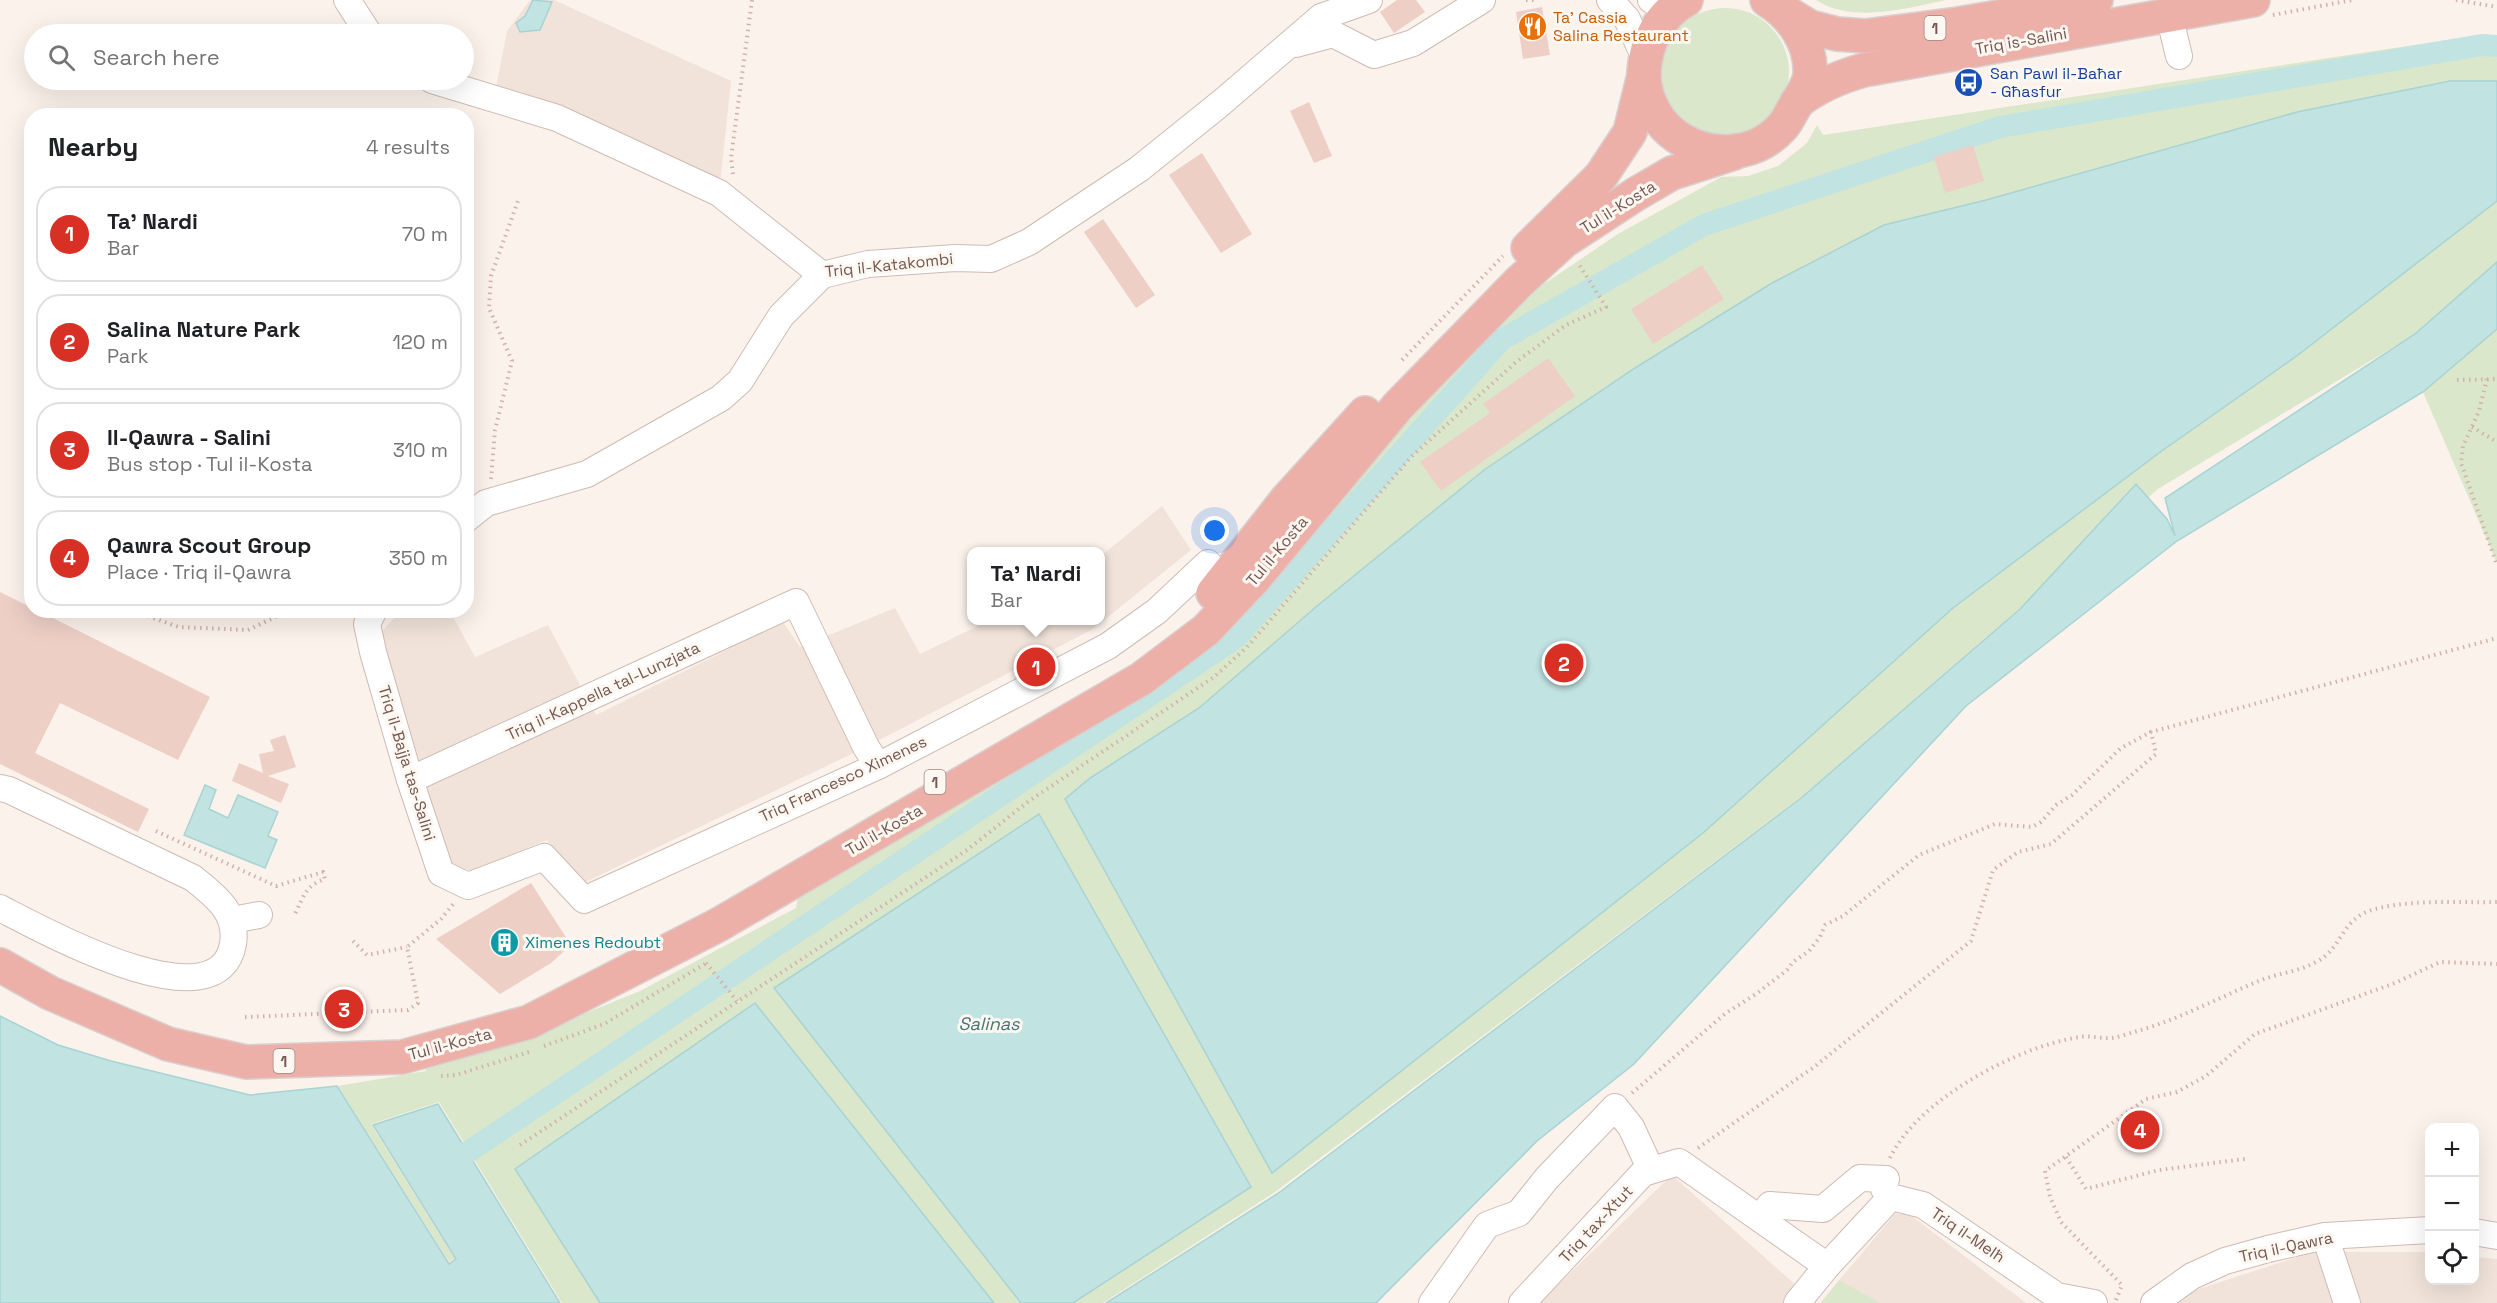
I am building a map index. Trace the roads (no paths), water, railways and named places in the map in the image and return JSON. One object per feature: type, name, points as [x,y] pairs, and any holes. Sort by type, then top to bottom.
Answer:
[{"type":"highway","name":"Triq is-Salini","points":[[1772,3],[1810,27],[1837,34],[1886,35],[2096,0]]},
{"type":"highway","name":"Triq is-Salini","points":[[1797,102],[1817,88],[1842,76],[1864,70],[2253,0]]},
{"type":"highway","name":"1","points":[[1671,2],[1650,40],[1644,67],[1647,94],[1654,112],[1666,128],[1681,141],[1714,151],[1734,153],[1757,146],[1782,128],[1810,77],[1807,50],[1796,26],[1772,3]]},
{"type":"highway","name":"Tul il-Kosta","points":[[0,943],[108,998],[174,1028],[251,1046],[388,1042],[523,1010],[649,949],[1110,681],[1178,632],[1207,602],[1287,499],[1424,348],[1601,176],[1630,132],[1644,67]]},
{"type":"highway","name":"Tul il-Kosta","points":[[0,965],[70,1002],[168,1044],[246,1062],[402,1057],[530,1022],[718,925],[1141,679],[1206,630],[1254,579],[1398,406],[1518,283],[1564,241],[1672,173],[1734,153]]},
{"type":"street","points":[[347,0],[363,24]]},
{"type":"street","name":"Triq il-Katakombi","points":[[1291,45],[1333,34],[1374,55],[1413,43],[1482,0]]},
{"type":"street","points":[[1610,0],[1627,19],[1644,67]]},
{"type":"street","points":[[1958,24],[1991,0]]},
{"type":"street","points":[[1361,48],[1354,23],[1363,2]]},
{"type":"street","name":"Triq il-Katakombi","points":[[465,90],[557,118],[720,193],[822,275],[868,264],[955,258],[991,259],[1029,242],[1139,169],[1291,45],[1321,17],[1363,2]]},
{"type":"street","points":[[2169,15],[2179,56]]},
{"type":"street","points":[[476,511],[587,474],[721,398],[740,381],[781,316],[822,275]]},
{"type":"street","name":"Triq Francesco Ximenes","points":[[468,886],[544,857],[584,900],[878,766],[1108,646],[1156,611],[1208,563]]},
{"type":"street","name":"Triq il-Kappella tal-Lunzjata","points":[[410,780],[796,602],[866,747],[878,766]]},
{"type":"street","name":"Triq il-Bajja tas-Salini","points":[[370,618],[373,652],[410,780],[441,873],[468,886]]},
{"type":"street","points":[[0,788],[9,790],[193,878],[218,898],[233,920],[233,945],[225,965],[202,978],[190,978],[134,969],[72,943],[0,908]]},
{"type":"street","points":[[233,920],[259,915]]},
{"type":"street","points":[[1432,1303],[1487,1225],[1519,1214],[1547,1178],[1615,1107],[1631,1127],[1651,1170]]},
{"type":"street","name":"Triq tax-Xtut","points":[[1522,1303],[1643,1173],[1651,1170],[1679,1162],[1760,1218]]},
{"type":"street","name":"Triq il-Melħ","points":[[1760,1218],[1770,1205],[1823,1209],[1860,1178],[1888,1188],[1923,1205],[2057,1296],[2094,1303]]},
{"type":"street","points":[[1797,1303],[1888,1188]]},
{"type":"street","points":[[1760,1218],[1827,1266]]},
{"type":"street","name":"Triq il-Qawra","points":[[2154,1303],[2192,1276],[2225,1261],[2325,1236],[2425,1230]]},
{"type":"street","points":[[2479,1233],[2497,1236]]},
{"type":"street","points":[[2325,1236],[2347,1303]]},
{"type":"water","points":[[533,0],[552,2],[540,30],[520,32],[516,23],[525,16]]},
{"type":"water","points":[[2450,81],[2497,81],[2497,201],[2298,355],[2159,453],[1953,608],[1703,833],[1272,1173],[1065,799],[1090,778],[1199,708],[1317,606],[1484,470],[1635,368],[1772,283],[1884,225],[1986,200],[2297,112]]},
{"type":"water","points":[[2497,262],[2497,329],[2423,392],[2177,541],[1966,706],[1634,1064],[1537,1141],[1376,1303],[1106,1303],[1277,1194],[1801,798],[2020,609],[2136,484],[2167,519],[2175,536],[2165,498],[2415,334]]},
{"type":"water","points":[[205,785],[216,790],[209,809],[228,818],[238,795],[278,812],[268,836],[277,840],[265,868],[184,835]]},
{"type":"water","name":"Salinas","points":[[1039,814],[1251,1187],[1073,1303],[1021,1303],[774,988]]},
{"type":"water","points":[[755,1003],[994,1303],[600,1303],[515,1169]]},
{"type":"water","points":[[0,1016],[58,1045],[111,1061],[250,1095],[337,1086],[449,1264],[456,1259],[373,1125],[438,1104],[560,1303],[0,1303]]},
{"type":"waterway","points":[[468,1152],[1237,637],[1501,340],[1704,225],[2000,127],[2482,45],[2497,46]]},
{"type":"place","name":"Ta' Cassia Salina Restaurant","points":[[1532,26]]},
{"type":"place","name":"San Pawl il-Baħar - Għasfur","points":[[1969,82]]},
{"type":"place","name":"Salina Nature Park","points":[[1564,663]]},
{"type":"place","name":"Ta' Nardi","points":[[1036,667]]},
{"type":"place","name":"Ximenes Redoubt","points":[[504,942]]},
{"type":"place","name":"Il-Qawra - Salini","points":[[344,1009]]},
{"type":"place","name":"Qawra Scout Group","points":[[2140,1130]]}]
